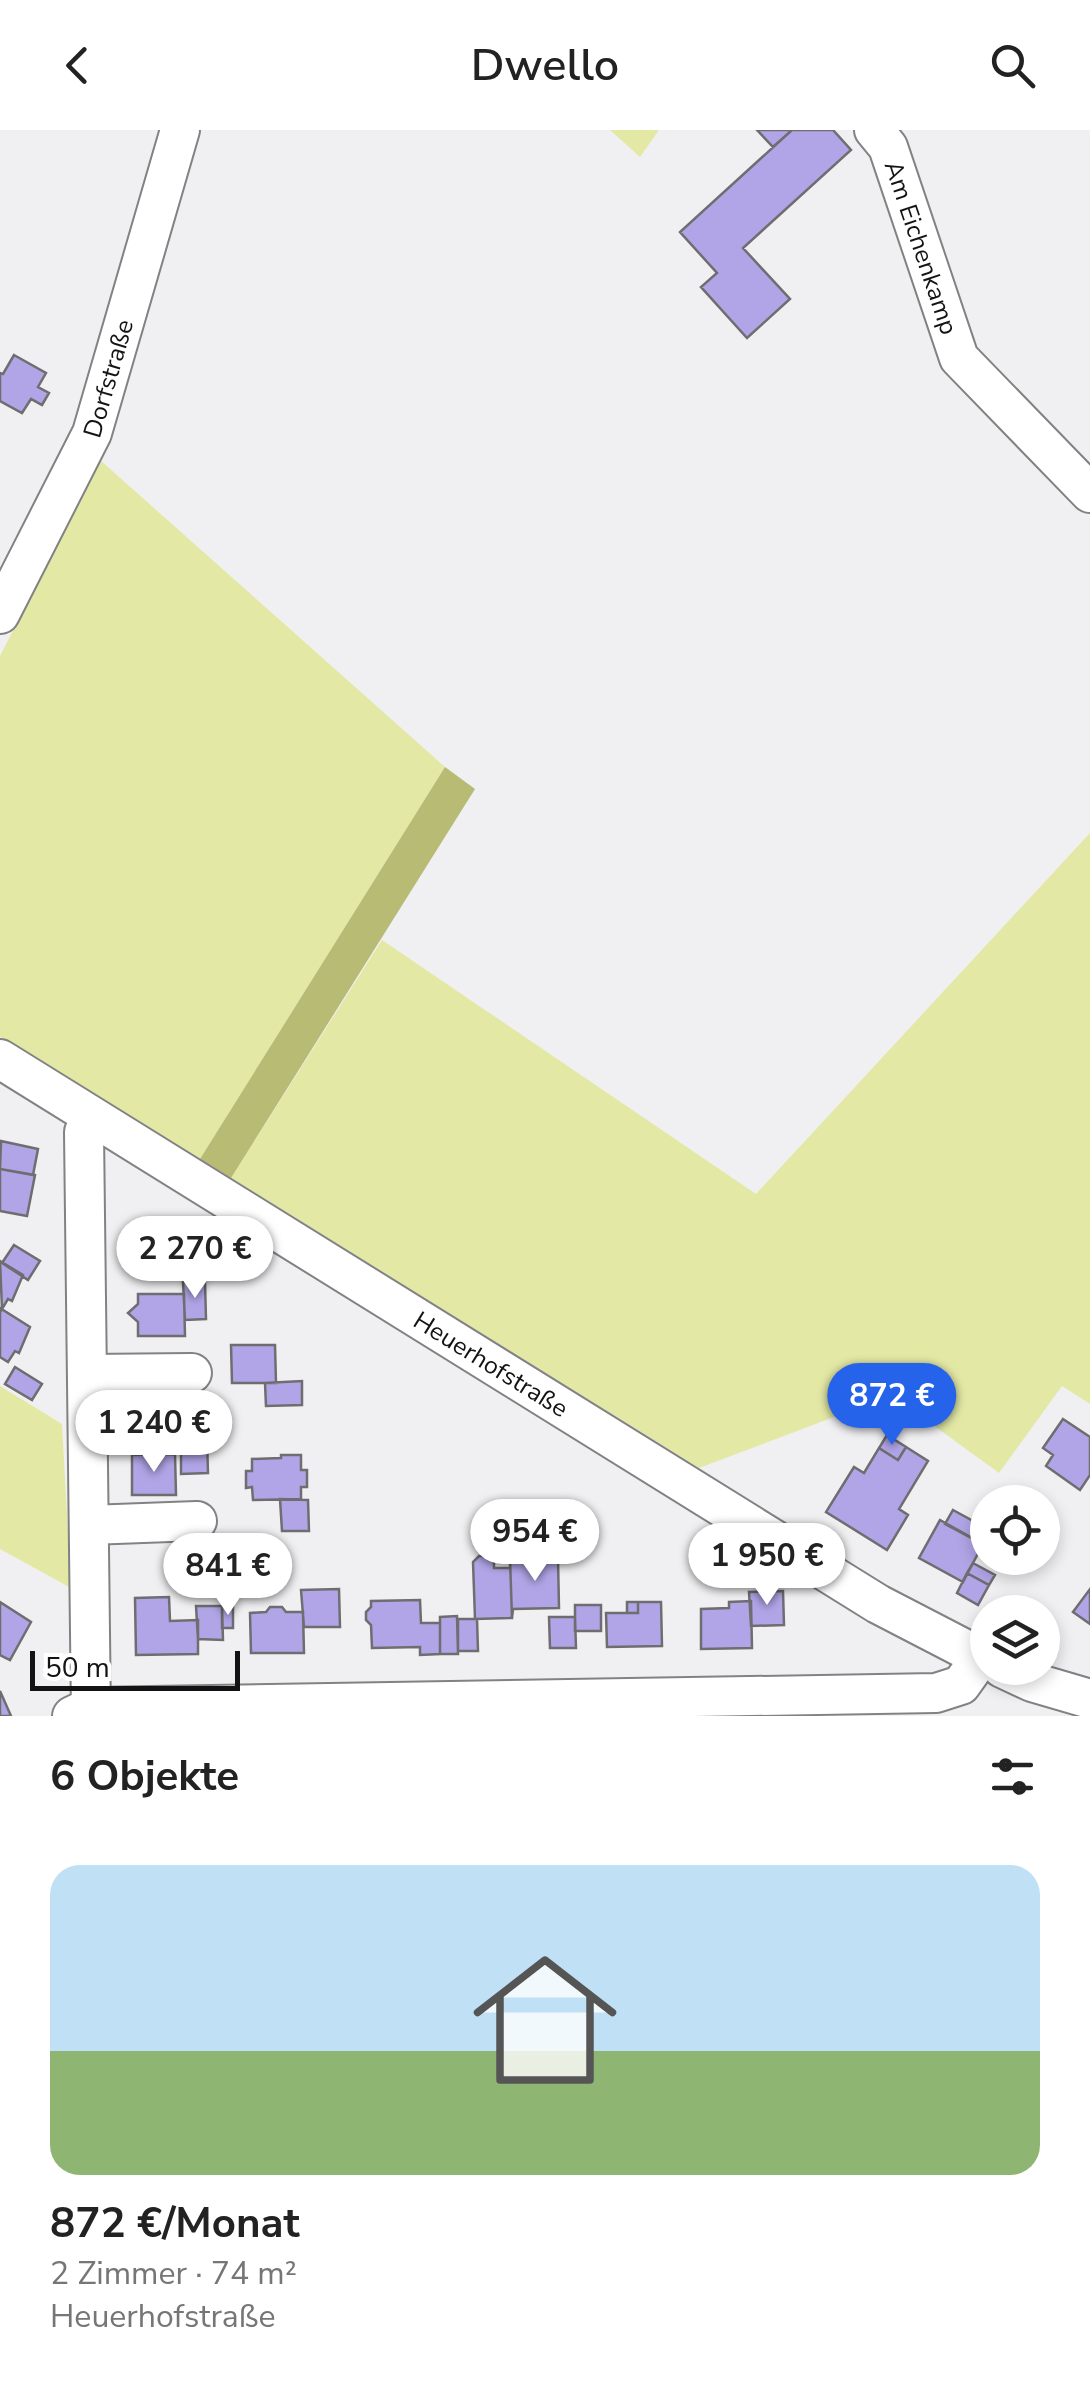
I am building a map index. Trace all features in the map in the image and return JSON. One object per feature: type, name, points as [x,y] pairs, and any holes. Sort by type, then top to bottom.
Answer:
[{"type":"street","name":"Dorfstraße","points":[[0,614],[92,434],[180,130]]},
{"type":"street","name":"Am Eichenkamp","points":[[874,130],[888,147],[959,358],[1090,493]]},
{"type":"street","name":"Heuerhofstraße","points":[[0,1059],[863,1594],[970,1651]]},
{"type":"street","points":[[92,1118],[84,1132],[89,1525],[85,1713],[936,1694],[970,1678]]},
{"type":"street","points":[[88,1374],[192,1373]]},
{"type":"street","points":[[89,1525],[197,1521]]},
{"type":"street","name":"Heuerhofstraße","points":[[1043,1685],[1090,1698]]},
{"type":"green space","points":[[610,130],[659,130],[640,157]]},
{"type":"green space","points":[[100,460],[445,767],[200,1159],[0,1037],[0,656]]},
{"type":"green space","points":[[445,767],[475,789],[231,1178],[200,1159]]},
{"type":"green space","points":[[1090,833],[1090,1404],[1062,1386],[999,1473],[892,1395],[699,1468],[231,1178],[382,940],[756,1194]]},
{"type":"green space","points":[[0,1386],[62,1424],[71,1588],[0,1549]]},
{"type":"building","points":[[757,130],[792,130],[773,147]]},
{"type":"building","points":[[792,130],[833,130],[851,150],[743,248],[790,299],[747,338],[701,287],[717,273],[680,232]]},
{"type":"building","points":[[14,355],[46,373],[38,387],[49,393],[42,405],[31,399],[22,413],[0,401],[0,373]]},
{"type":"building","points":[[1,1141],[38,1149],[33,1175],[0,1169]]},
{"type":"building","points":[[0,1169],[35,1175],[27,1216],[0,1211]]},
{"type":"building","points":[[14,1245],[40,1261],[28,1280],[2,1263]]},
{"type":"building","points":[[0,1261],[23,1275],[12,1301],[8,1299],[2,1309]]},
{"type":"building","points":[[183,1282],[205,1282],[206,1319],[185,1320]]},
{"type":"building","points":[[138,1294],[184,1294],[185,1336],[138,1336],[138,1322],[128,1313],[138,1304]]},
{"type":"building","points":[[0,1308],[30,1327],[19,1353],[15,1351],[8,1362],[0,1357]]},
{"type":"building","points":[[231,1345],[275,1345],[276,1383],[232,1383]]},
{"type":"building","points":[[15,1367],[42,1384],[32,1400],[5,1384]]},
{"type":"building","points":[[302,1381],[302,1405],[266,1406],[265,1383]]},
{"type":"building","points":[[1063,1419],[1090,1437],[1090,1475],[1080,1490],[1046,1466],[1053,1455],[1043,1448]]},
{"type":"building","points":[[887,1435],[906,1447],[898,1460],[879,1448]]},
{"type":"building","points":[[181,1438],[207,1438],[208,1473],[181,1474]]},
{"type":"building","points":[[906,1447],[928,1461],[899,1509],[908,1515],[887,1550],[826,1512],[854,1467],[864,1473],[879,1448],[898,1460]]},
{"type":"building","points":[[175,1454],[176,1495],[132,1495],[132,1455]]},
{"type":"building","points":[[301,1455],[301,1470],[307,1470],[307,1487],[301,1487],[301,1499],[253,1500],[252,1487],[246,1488],[246,1471],[252,1471],[252,1459]]},
{"type":"building","points":[[280,1499],[308,1500],[309,1531],[282,1531]]},
{"type":"building","points":[[953,1510],[970,1519],[970,1537],[945,1524]]},
{"type":"building","points":[[940,1520],[970,1537],[970,1569],[963,1582],[919,1558]]},
{"type":"building","points":[[557,1541],[557,1558],[532,1559],[532,1542]]},
{"type":"building","points":[[479,1556],[488,1556],[494,1568],[510,1568],[510,1559],[512,1618],[475,1619],[473,1562]]},
{"type":"building","points":[[558,1558],[559,1608],[513,1609],[512,1618],[510,1559]]},
{"type":"building","points":[[967,1573],[989,1585],[984,1595],[970,1595],[970,1600],[957,1593]]},
{"type":"building","points":[[971,1575],[995,1575],[989,1585]]},
{"type":"building","points":[[339,1589],[340,1627],[304,1627],[301,1590]]},
{"type":"building","points":[[1090,1589],[1090,1624],[1073,1612]]},
{"type":"building","points":[[783,1591],[784,1625],[751,1626],[749,1592]]},
{"type":"building","points":[[169,1597],[170,1621],[198,1620],[198,1654],[136,1655],[135,1598]]},
{"type":"building","points":[[420,1600],[421,1623],[440,1623],[440,1654],[420,1655],[420,1647],[372,1648],[371,1625],[366,1620],[371,1601]]},
{"type":"building","points":[[751,1601],[752,1648],[701,1649],[701,1609],[729,1608],[729,1602]]},
{"type":"building","points":[[0,1602],[31,1622],[10,1660],[0,1655]]},
{"type":"building","points":[[627,1602],[638,1602],[638,1613],[627,1613]]},
{"type":"building","points":[[638,1602],[661,1602],[662,1646],[607,1647],[606,1613],[638,1613]]},
{"type":"building","points":[[575,1605],[601,1605],[601,1631],[575,1631]]},
{"type":"building","points":[[196,1606],[222,1606],[223,1640],[198,1639]]},
{"type":"building","points":[[222,1607],[233,1607],[233,1628],[222,1628]]},
{"type":"building","points":[[270,1607],[303,1612],[304,1653],[251,1653],[250,1613],[266,1612]]},
{"type":"building","points":[[457,1616],[458,1654],[440,1654],[440,1617]]},
{"type":"building","points":[[549,1617],[575,1617],[576,1648],[550,1648]]},
{"type":"building","points":[[458,1619],[477,1619],[478,1651],[458,1651]]},
{"type":"building","points":[[0,1691],[11,1716],[0,1716]]}]
